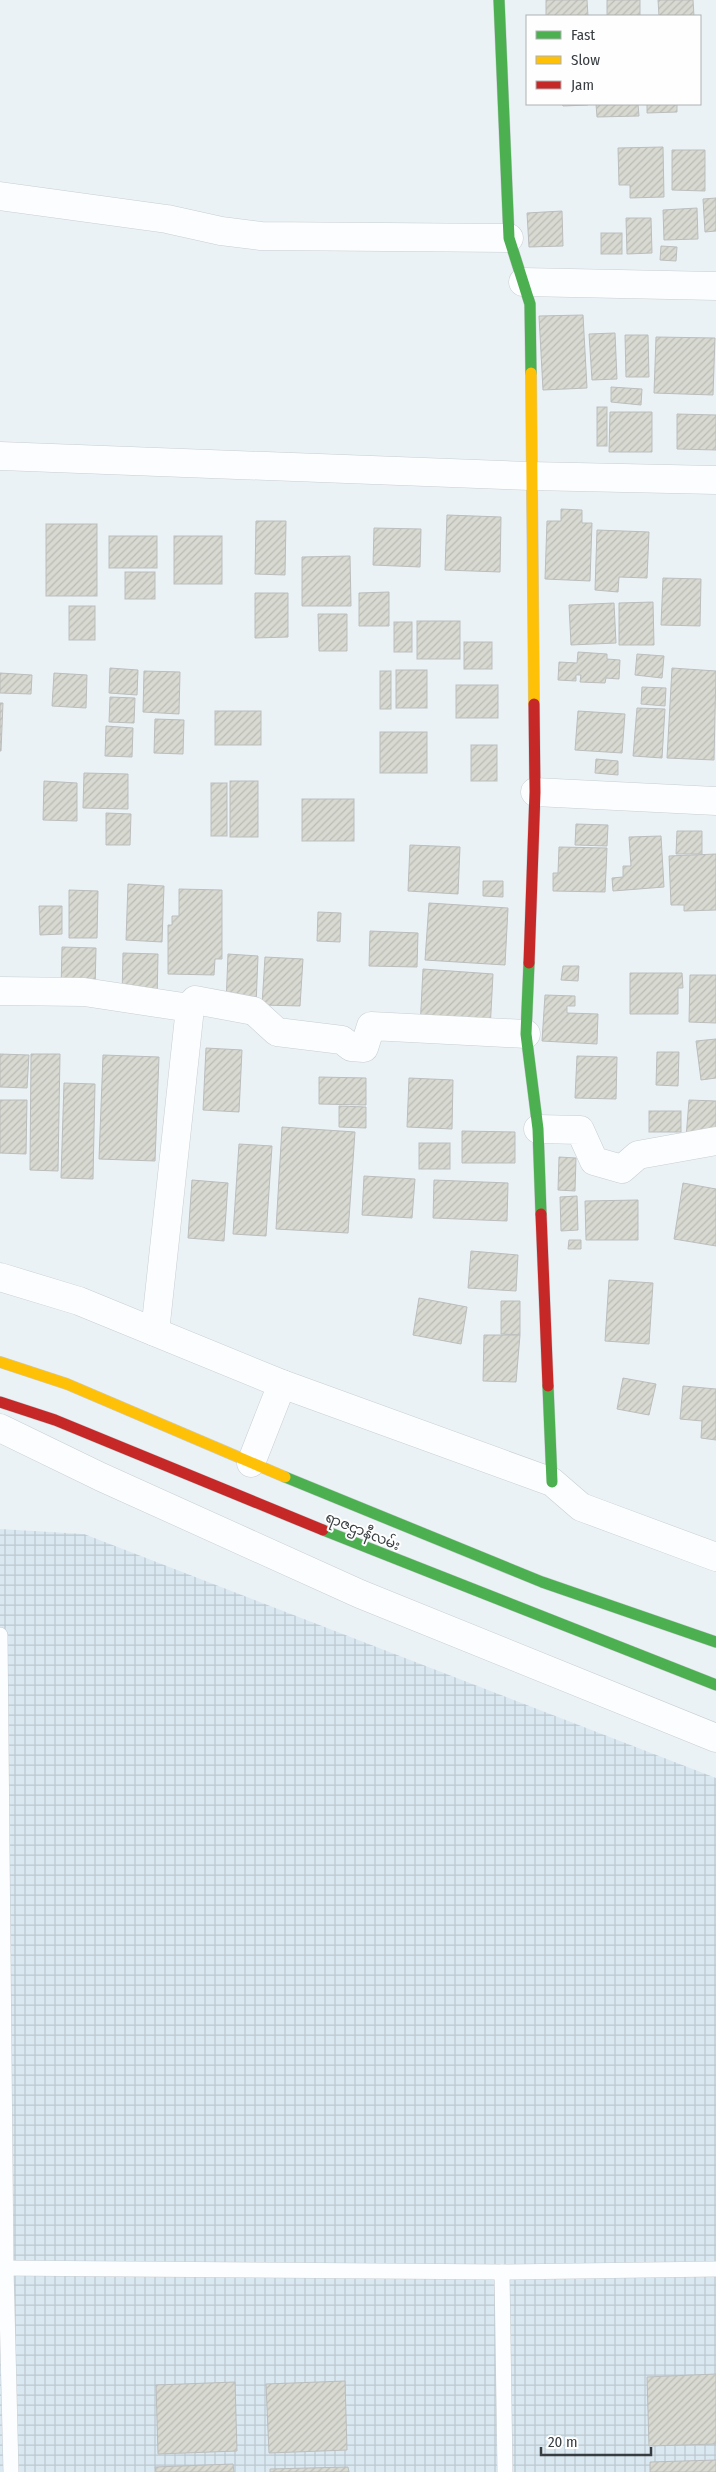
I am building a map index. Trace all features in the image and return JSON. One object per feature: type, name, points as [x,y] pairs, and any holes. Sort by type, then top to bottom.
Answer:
[{"type":"main road","points":[[499,0],[509,238],[530,304],[530,476],[535,792],[526,1034],[538,1129],[552,1482]]},
{"type":"main road","name":"ရာဇဌာနီလမ်း","points":[[0,1362],[67,1384],[251,1464],[542,1582],[716,1642]]},
{"type":"main road","name":"ရာဇဌာနီလမ်း","points":[[0,1402],[56,1420],[410,1566],[716,1685]]},
{"type":"street","points":[[0,196],[167,219],[221,231],[261,236],[509,238]]},
{"type":"street","points":[[523,282],[716,286]]},
{"type":"street","points":[[0,456],[530,476],[716,480]]},
{"type":"street","points":[[535,792],[716,801]]},
{"type":"street","points":[[0,991],[84,992],[190,1008]]},
{"type":"street","points":[[155,1332],[190,1008],[195,1000],[254,1011],[277,1032],[342,1040],[351,1047],[364,1048],[371,1026],[526,1034]]},
{"type":"street","points":[[538,1129],[580,1130],[594,1161],[622,1169],[638,1155],[716,1141]]},
{"type":"street","points":[[0,1277],[79,1301],[282,1384],[552,1482],[581,1507],[716,1557]]},
{"type":"street","points":[[251,1464],[282,1384]]},
{"type":"street","points":[[0,1428],[110,1481],[360,1594],[716,1738]]},
{"type":"lane","points":[[0,1635],[3,2268],[12,2472]]},
{"type":"lane","points":[[3,2268],[502,2272],[716,2269]]},
{"type":"lane","points":[[502,2272],[505,2472]]},
{"type":"shaded area","points":[[0,1529],[84,1534],[716,1778],[716,2472],[0,2472]]},
{"type":"building","points":[[546,0],[587,0],[588,15],[546,15]]},
{"type":"building","points":[[607,0],[640,0],[640,15],[607,15]]},
{"type":"building","points":[[658,0],[693,0],[694,15],[659,15]]},
{"type":"building","points":[[596,105],[638,105],[639,116],[597,117]]},
{"type":"building","points":[[647,105],[677,105],[677,112],[647,113]]},
{"type":"building","points":[[663,147],[664,197],[630,198],[630,185],[619,185],[618,148]]},
{"type":"building","points":[[672,150],[705,150],[705,191],[672,190]]},
{"type":"building","points":[[716,198],[716,231],[705,232],[703,199]]},
{"type":"building","points":[[697,208],[698,239],[664,240],[663,210]]},
{"type":"building","points":[[562,211],[563,246],[529,247],[527,213]]},
{"type":"building","points":[[626,218],[651,218],[652,253],[627,254]]},
{"type":"building","points":[[601,233],[622,233],[622,254],[601,254]]},
{"type":"building","points":[[661,246],[677,247],[676,261],[660,260]]},
{"type":"building","points":[[583,315],[587,388],[543,390],[539,316]]},
{"type":"building","points":[[615,333],[617,379],[592,380],[589,334]]},
{"type":"building","points":[[625,335],[648,335],[649,377],[626,377]]},
{"type":"building","points":[[656,337],[715,338],[713,395],[654,393]]},
{"type":"building","points":[[611,387],[642,389],[641,405],[611,402]]},
{"type":"building","points":[[597,407],[607,407],[607,446],[597,446]]},
{"type":"building","points":[[610,412],[652,412],[652,452],[609,452]]},
{"type":"building","points":[[677,414],[716,415],[716,450],[677,449]]},
{"type":"building","points":[[561,509],[582,510],[582,523],[592,523],[590,581],[545,579],[547,521],[561,521]]},
{"type":"building","points":[[447,515],[501,517],[500,572],[445,570]]},
{"type":"building","points":[[256,521],[286,521],[285,575],[255,574]]},
{"type":"building","points":[[46,524],[97,524],[97,596],[46,596]]},
{"type":"building","points":[[374,528],[421,529],[420,567],[373,565]]},
{"type":"building","points":[[597,530],[649,532],[647,578],[619,577],[618,592],[595,590]]},
{"type":"building","points":[[109,536],[157,536],[157,568],[109,568]]},
{"type":"building","points":[[174,536],[222,536],[222,584],[174,584]]},
{"type":"building","points":[[350,556],[351,606],[302,606],[302,557]]},
{"type":"building","points":[[125,572],[155,572],[155,599],[125,599]]},
{"type":"building","points":[[663,578],[701,579],[700,626],[661,625]]},
{"type":"building","points":[[389,592],[389,626],[359,626],[359,593]]},
{"type":"building","points":[[255,593],[288,593],[288,637],[255,638]]},
{"type":"building","points":[[653,602],[654,645],[619,645],[619,603]]},
{"type":"building","points":[[614,603],[616,643],[571,645],[569,605]]},
{"type":"building","points":[[69,606],[95,606],[95,640],[69,640]]},
{"type":"building","points":[[318,614],[347,614],[347,651],[319,651]]},
{"type":"building","points":[[417,621],[460,621],[460,659],[417,659]]},
{"type":"building","points":[[394,622],[412,622],[412,652],[394,652]]},
{"type":"building","points":[[464,642],[492,642],[492,669],[464,669]]},
{"type":"building","points":[[578,652],[607,654],[607,659],[620,660],[619,679],[606,678],[605,683],[580,682],[581,675],[576,675],[576,681],[558,680],[559,662],[577,663]]},
{"type":"building","points":[[637,654],[664,656],[662,678],[635,675]]},
{"type":"building","points":[[110,668],[138,670],[137,695],[109,693]]},
{"type":"building","points":[[672,668],[716,671],[714,760],[667,758]]},
{"type":"building","points":[[396,670],[427,670],[427,708],[396,708]]},
{"type":"building","points":[[144,671],[180,672],[179,714],[143,712]]},
{"type":"building","points":[[380,671],[391,671],[391,709],[380,709]]},
{"type":"building","points":[[0,673],[32,675],[31,694],[0,693]]},
{"type":"building","points":[[54,673],[87,675],[86,708],[52,706]]},
{"type":"building","points":[[456,685],[498,685],[498,718],[456,718]]},
{"type":"building","points":[[642,687],[666,688],[665,706],[641,704]]},
{"type":"building","points":[[110,697],[135,698],[134,723],[109,722]]},
{"type":"building","points":[[0,703],[3,703],[1,751],[0,751]]},
{"type":"building","points":[[637,708],[665,709],[662,758],[633,756]]},
{"type":"building","points":[[215,711],[261,711],[261,745],[215,745]]},
{"type":"building","points":[[578,711],[625,714],[622,753],[575,750]]},
{"type":"building","points":[[155,719],[184,720],[183,754],[154,753]]},
{"type":"building","points":[[106,726],[133,728],[132,757],[105,756]]},
{"type":"building","points":[[380,732],[427,732],[427,773],[380,773]]},
{"type":"building","points":[[471,745],[497,745],[497,781],[471,781]]},
{"type":"building","points":[[596,759],[618,761],[618,775],[595,773]]},
{"type":"building","points":[[84,773],[128,774],[128,809],[83,808]]},
{"type":"building","points":[[44,781],[77,783],[77,821],[43,820]]},
{"type":"building","points":[[230,781],[258,781],[258,837],[230,837]]},
{"type":"building","points":[[211,783],[227,783],[227,836],[211,836]]},
{"type":"building","points":[[302,799],[354,799],[354,841],[302,841]]},
{"type":"building","points":[[106,813],[131,814],[130,845],[106,845]]},
{"type":"building","points":[[576,824],[608,825],[607,846],[575,845]]},
{"type":"building","points":[[677,831],[702,831],[702,854],[676,854]]},
{"type":"building","points":[[661,836],[664,887],[613,891],[612,878],[623,877],[623,866],[631,866],[629,837]]},
{"type":"building","points":[[410,845],[460,847],[458,894],[408,891]]},
{"type":"building","points":[[559,847],[607,848],[605,892],[553,891],[553,873],[558,873]]},
{"type":"building","points":[[716,854],[716,910],[684,911],[684,905],[671,905],[669,856]]},
{"type":"building","points":[[483,881],[503,881],[503,897],[483,896]]},
{"type":"building","points":[[128,884],[164,886],[162,942],[126,940]]},
{"type":"building","points":[[179,889],[222,890],[222,959],[215,959],[214,975],[168,974],[168,925],[172,925],[172,916],[179,916]]},
{"type":"building","points":[[69,890],[98,891],[97,938],[69,938]]},
{"type":"building","points":[[429,903],[508,908],[505,965],[425,960]]},
{"type":"building","points":[[39,906],[62,906],[62,934],[40,935]]},
{"type":"building","points":[[318,912],[341,913],[340,942],[317,941]]},
{"type":"building","points":[[370,931],[418,933],[417,967],[369,966]]},
{"type":"building","points":[[62,947],[96,948],[95,991],[61,990]]},
{"type":"building","points":[[123,953],[158,954],[157,1002],[122,997]]},
{"type":"building","points":[[228,954],[258,956],[256,1006],[226,1004]]},
{"type":"building","points":[[265,957],[303,959],[300,1006],[262,1005]]},
{"type":"building","points":[[563,966],[579,966],[578,981],[561,980]]},
{"type":"building","points":[[423,969],[493,974],[490,1031],[420,1028]]},
{"type":"building","points":[[630,973],[682,973],[683,988],[678,988],[678,1014],[630,1014]]},
{"type":"building","points":[[690,975],[716,975],[716,1023],[689,1022]]},
{"type":"building","points":[[545,995],[575,996],[575,1006],[567,1006],[567,1013],[598,1014],[597,1044],[542,1041]]},
{"type":"building","points":[[716,1039],[716,1078],[701,1080],[696,1041]]},
{"type":"building","points":[[206,1048],[242,1050],[239,1112],[203,1110]]},
{"type":"building","points":[[657,1052],[679,1052],[678,1086],[656,1085]]},
{"type":"building","points":[[0,1054],[29,1055],[27,1088],[0,1087]]},
{"type":"building","points":[[31,1054],[60,1054],[58,1171],[30,1170]]},
{"type":"building","points":[[103,1055],[159,1057],[155,1161],[99,1159]]},
{"type":"building","points":[[577,1056],[617,1057],[616,1099],[575,1098]]},
{"type":"building","points":[[319,1077],[366,1078],[366,1105],[319,1104]]},
{"type":"building","points":[[409,1078],[453,1080],[452,1129],[407,1127]]},
{"type":"building","points":[[64,1083],[95,1084],[93,1179],[61,1178]]},
{"type":"building","points":[[0,1100],[27,1100],[26,1154],[0,1153]]},
{"type":"building","points":[[689,1100],[716,1101],[716,1140],[686,1138]]},
{"type":"building","points":[[339,1106],[366,1107],[366,1128],[339,1127]]},
{"type":"building","points":[[649,1111],[681,1111],[681,1132],[649,1132]]},
{"type":"building","points":[[282,1127],[355,1132],[348,1233],[276,1229]]},
{"type":"building","points":[[462,1131],[515,1132],[515,1163],[462,1163]]},
{"type":"building","points":[[419,1143],[450,1143],[450,1169],[419,1169]]},
{"type":"building","points":[[239,1144],[272,1146],[266,1236],[233,1234]]},
{"type":"building","points":[[559,1157],[576,1158],[575,1191],[558,1190]]},
{"type":"building","points":[[364,1176],[415,1179],[412,1218],[362,1215]]},
{"type":"building","points":[[192,1180],[228,1183],[224,1241],[188,1238]]},
{"type":"building","points":[[434,1180],[508,1183],[507,1221],[433,1218]]},
{"type":"building","points":[[683,1183],[716,1189],[716,1246],[674,1239]]},
{"type":"building","points":[[577,1196],[578,1230],[561,1231],[560,1197]]},
{"type":"building","points":[[638,1200],[638,1240],[586,1240],[585,1201]]},
{"type":"building","points":[[569,1240],[581,1240],[581,1249],[568,1249]]},
{"type":"building","points":[[471,1251],[518,1255],[516,1291],[468,1288]]},
{"type":"building","points":[[609,1280],[653,1283],[649,1344],[605,1341]]},
{"type":"building","points":[[419,1298],[467,1307],[461,1344],[413,1335]]},
{"type":"building","points":[[501,1301],[520,1301],[520,1335],[501,1334]]},
{"type":"building","points":[[484,1335],[520,1335],[516,1382],[483,1381]]},
{"type":"building","points":[[623,1378],[656,1384],[649,1415],[617,1409]]},
{"type":"building","points":[[683,1386],[716,1389],[716,1440],[701,1438],[702,1421],[680,1419]]},
{"type":"building","points":[[716,2374],[716,2444],[649,2446],[647,2377]]},
{"type":"building","points":[[345,2381],[347,2450],[269,2453],[266,2384]]},
{"type":"building","points":[[235,2382],[237,2451],[158,2454],[156,2385]]},
{"type":"building","points":[[716,2460],[716,2472],[650,2472],[650,2462]]},
{"type":"building","points":[[233,2464],[234,2472],[156,2472],[155,2467]]},
{"type":"building","points":[[348,2467],[349,2472],[270,2472],[270,2469]]},
{"type":"traffic: fast","points":[[499,0],[509,238],[530,304],[531,373]]},
{"type":"traffic: fast","points":[[529,963],[526,1034],[538,1129],[541,1214]]},
{"type":"traffic: fast","points":[[548,1386],[552,1482]]},
{"type":"traffic: fast","points":[[285,1477],[542,1582],[716,1642]]},
{"type":"traffic: fast","points":[[323,1530],[716,1685]]},
{"type":"traffic: slow","points":[[531,373],[534,704]]},
{"type":"traffic: slow","points":[[0,1362],[67,1384],[285,1477]]},
{"type":"traffic: jam","points":[[529,963],[535,792],[534,704]]},
{"type":"traffic: jam","points":[[541,1214],[548,1386]]},
{"type":"traffic: jam","points":[[0,1402],[55,1420],[323,1530]]}]
